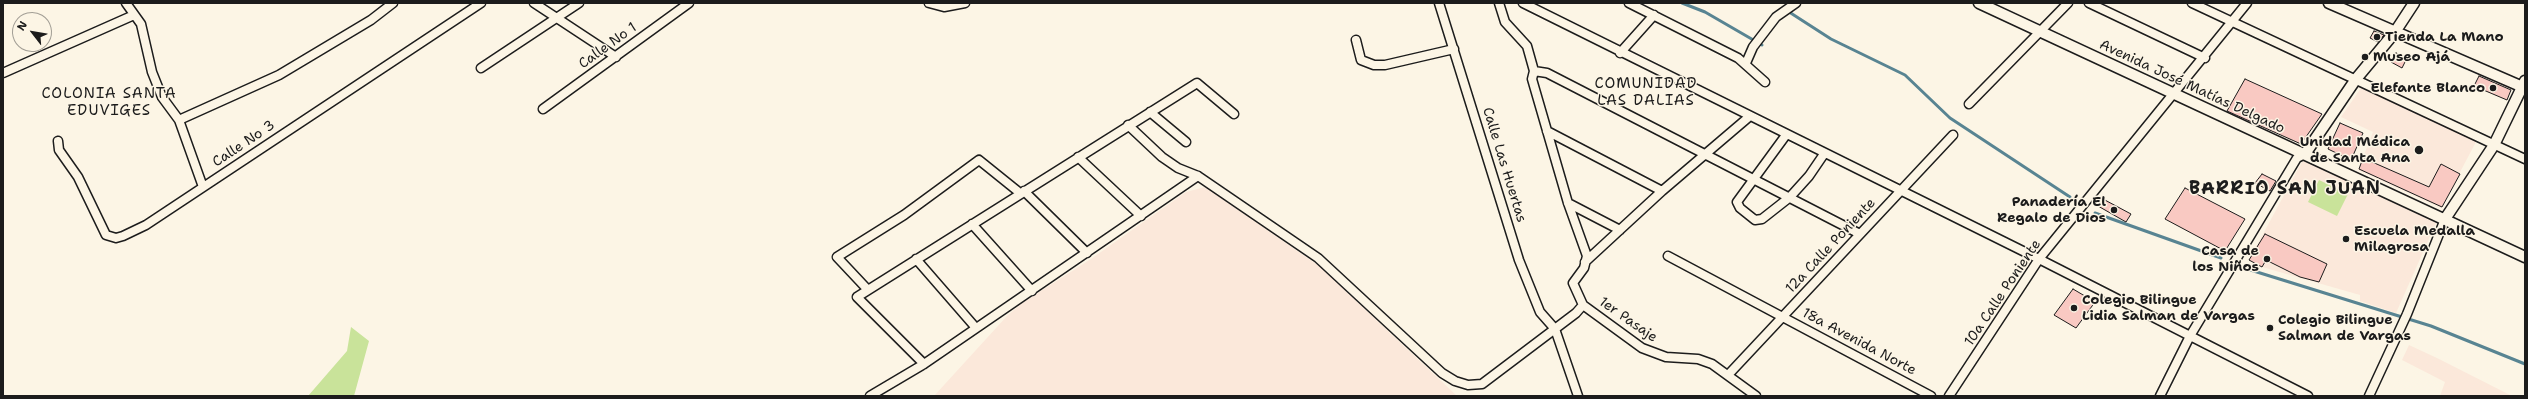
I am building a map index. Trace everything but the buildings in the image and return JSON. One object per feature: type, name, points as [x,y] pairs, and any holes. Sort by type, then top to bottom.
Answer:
[{"type":"street","points":[[126,3],[144,35],[154,78],[162,97],[179,120],[204,187]]},
{"type":"street","points":[[179,120],[233,98],[278,75],[371,20],[393,3]]},
{"type":"street","name":"Calle No 3","points":[[58,141],[59,150],[78,178],[102,229],[110,237],[123,236],[146,225],[482,3]]},
{"type":"street","points":[[534,3],[616,56]]},
{"type":"street","points":[[481,68],[579,3]]},
{"type":"street","name":"Calle No 1","points":[[543,109],[689,3]]},
{"type":"street","points":[[932,5],[951,6],[965,3]]},
{"type":"street","name":"Calle Las Huertas","points":[[1439,3],[1519,260],[1540,312],[1555,329]]},
{"type":"street","points":[[1499,3],[1505,22],[1527,46],[1534,71],[1532,79],[1547,131],[1568,203],[1585,247],[1585,262]]},
{"type":"street","points":[[1523,3],[1620,53],[1750,116],[1900,192],[2039,259],[2308,396]]},
{"type":"street","points":[[1629,3],[1746,63],[1765,82]]},
{"type":"street","points":[[1746,63],[1753,48],[1776,18],[1796,3]]},
{"type":"street","name":"Avenida José Matías Delgado","points":[[1979,3],[2525,256]]},
{"type":"street","points":[[1969,104],[2041,33],[2068,3]]},
{"type":"street","points":[[2089,3],[2204,58]]},
{"type":"street","points":[[2192,3],[2525,159]]},
{"type":"street","name":"10a Calle Poniente","points":[[1949,396],[2039,259],[2204,58],[2247,3]]},
{"type":"street","points":[[2330,3],[2394,32],[2524,85],[2494,145],[2446,219],[2405,318],[2369,396]]},
{"type":"street","points":[[2160,396],[2190,336],[2297,158],[2305,154],[2356,79],[2394,32],[2414,3]]},
{"type":"street","points":[[3,73],[134,15]]},
{"type":"street","points":[[1620,53],[1654,15]]},
{"type":"street","points":[[1356,40],[1361,60],[1374,65],[1385,65],[1454,49]]},
{"type":"street","points":[[1534,71],[1547,73],[1860,234]]},
{"type":"street","points":[[924,364],[857,297],[1078,156],[1197,83],[1234,114]]},
{"type":"street","points":[[1150,112],[1186,142]]},
{"type":"street","points":[[1583,304],[1573,283],[1585,262],[1662,191],[1750,116]]},
{"type":"street","name":"1er Pasaje","points":[[1128,125],[1162,156],[1178,168],[1198,176],[1318,258],[1442,373],[1455,381],[1468,385],[1482,384],[1576,313],[1583,304],[1642,348],[1666,357],[1698,359],[1712,364],[1756,396]]},
{"type":"street","points":[[1547,131],[1662,191]]},
{"type":"street","points":[[1786,135],[1737,202],[1740,208],[1755,220],[1762,219],[1790,197],[1809,176],[1824,154]]},
{"type":"street","name":"12a Calle Poniente","points":[[1728,375],[1954,135]]},
{"type":"street","points":[[1078,156],[1141,216]]},
{"type":"street","points":[[868,290],[837,257],[904,215],[979,160],[1022,192],[1087,253]]},
{"type":"street","points":[[870,396],[924,364],[1198,176]]},
{"type":"street","points":[[1568,203],[1620,230]]},
{"type":"street","points":[[972,224],[1032,291]]},
{"type":"street","name":"18a Avenida Norte","points":[[1668,256],[1931,396]]},
{"type":"street","points":[[916,259],[976,328]]},
{"type":"street","points":[[1555,329],[1578,396]]},
{"type":"shaded area","name":"Unidad Médica de Santa Ana","points":[[2361,88],[2477,140],[2441,208],[2358,170],[2373,132],[2341,117]]},
{"type":"shaded area","name":"Escuela Medalla Milagrosa","points":[[2303,160],[2436,223],[2396,313],[2360,301],[2360,295],[2262,267],[2249,260]]},
{"type":"shaded area","points":[[1205,187],[1319,266],[1457,396],[934,396],[1007,316],[1022,303],[1091,259],[1186,192]]},
{"type":"shaded area","points":[[2409,345],[2512,396],[2440,396],[2445,382],[2402,360]]},
{"type":"green space","points":[[2319,180],[2348,194],[2337,216],[2308,202]]},
{"type":"green space","points":[[351,327],[369,341],[354,396],[308,396],[347,351]]},
{"type":"waterway","points":[[1682,3],[1705,12],[1762,45]]},
{"type":"waterway","points":[[1786,10],[1831,39],[1905,75],[1950,118],[2070,197]]},
{"type":"waterway","points":[[2095,213],[2221,258]]},
{"type":"waterway","points":[[2244,268],[2431,326],[2525,364]]},
{"type":"place","name":"Tienda La Mano","points":[[2377,37]]},
{"type":"place","name":"Museo Ajá","points":[[2365,57]]},
{"type":"place","name":"Elefante Blanco","points":[[2493,88]]},
{"type":"place","name":"Unidad Médica de Santa Ana","points":[[2419,150]]},
{"type":"place","name":"Panadería El Regalo de Dios","points":[[2114,210]]},
{"type":"place","name":"Escuela Medalla Milagrosa","points":[[2346,239]]},
{"type":"place","name":"Casa de los Niños","points":[[2267,259]]},
{"type":"place","name":"Colegio Bilingue Lidia Salman de Vargas","points":[[2074,308]]},
{"type":"place","name":"Colegio Bilingue Salman de Vargas","points":[[2270,328]]},
{"type":"district","name":"COMUNIDAD LAS DALIAS","points":[[1646,92]]},
{"type":"district","name":"COLONIA SANTA EDUVIGES","points":[[109,102]]},
{"type":"district","name":"BARRIO SAN JUAN","points":[[2285,189]]}]
